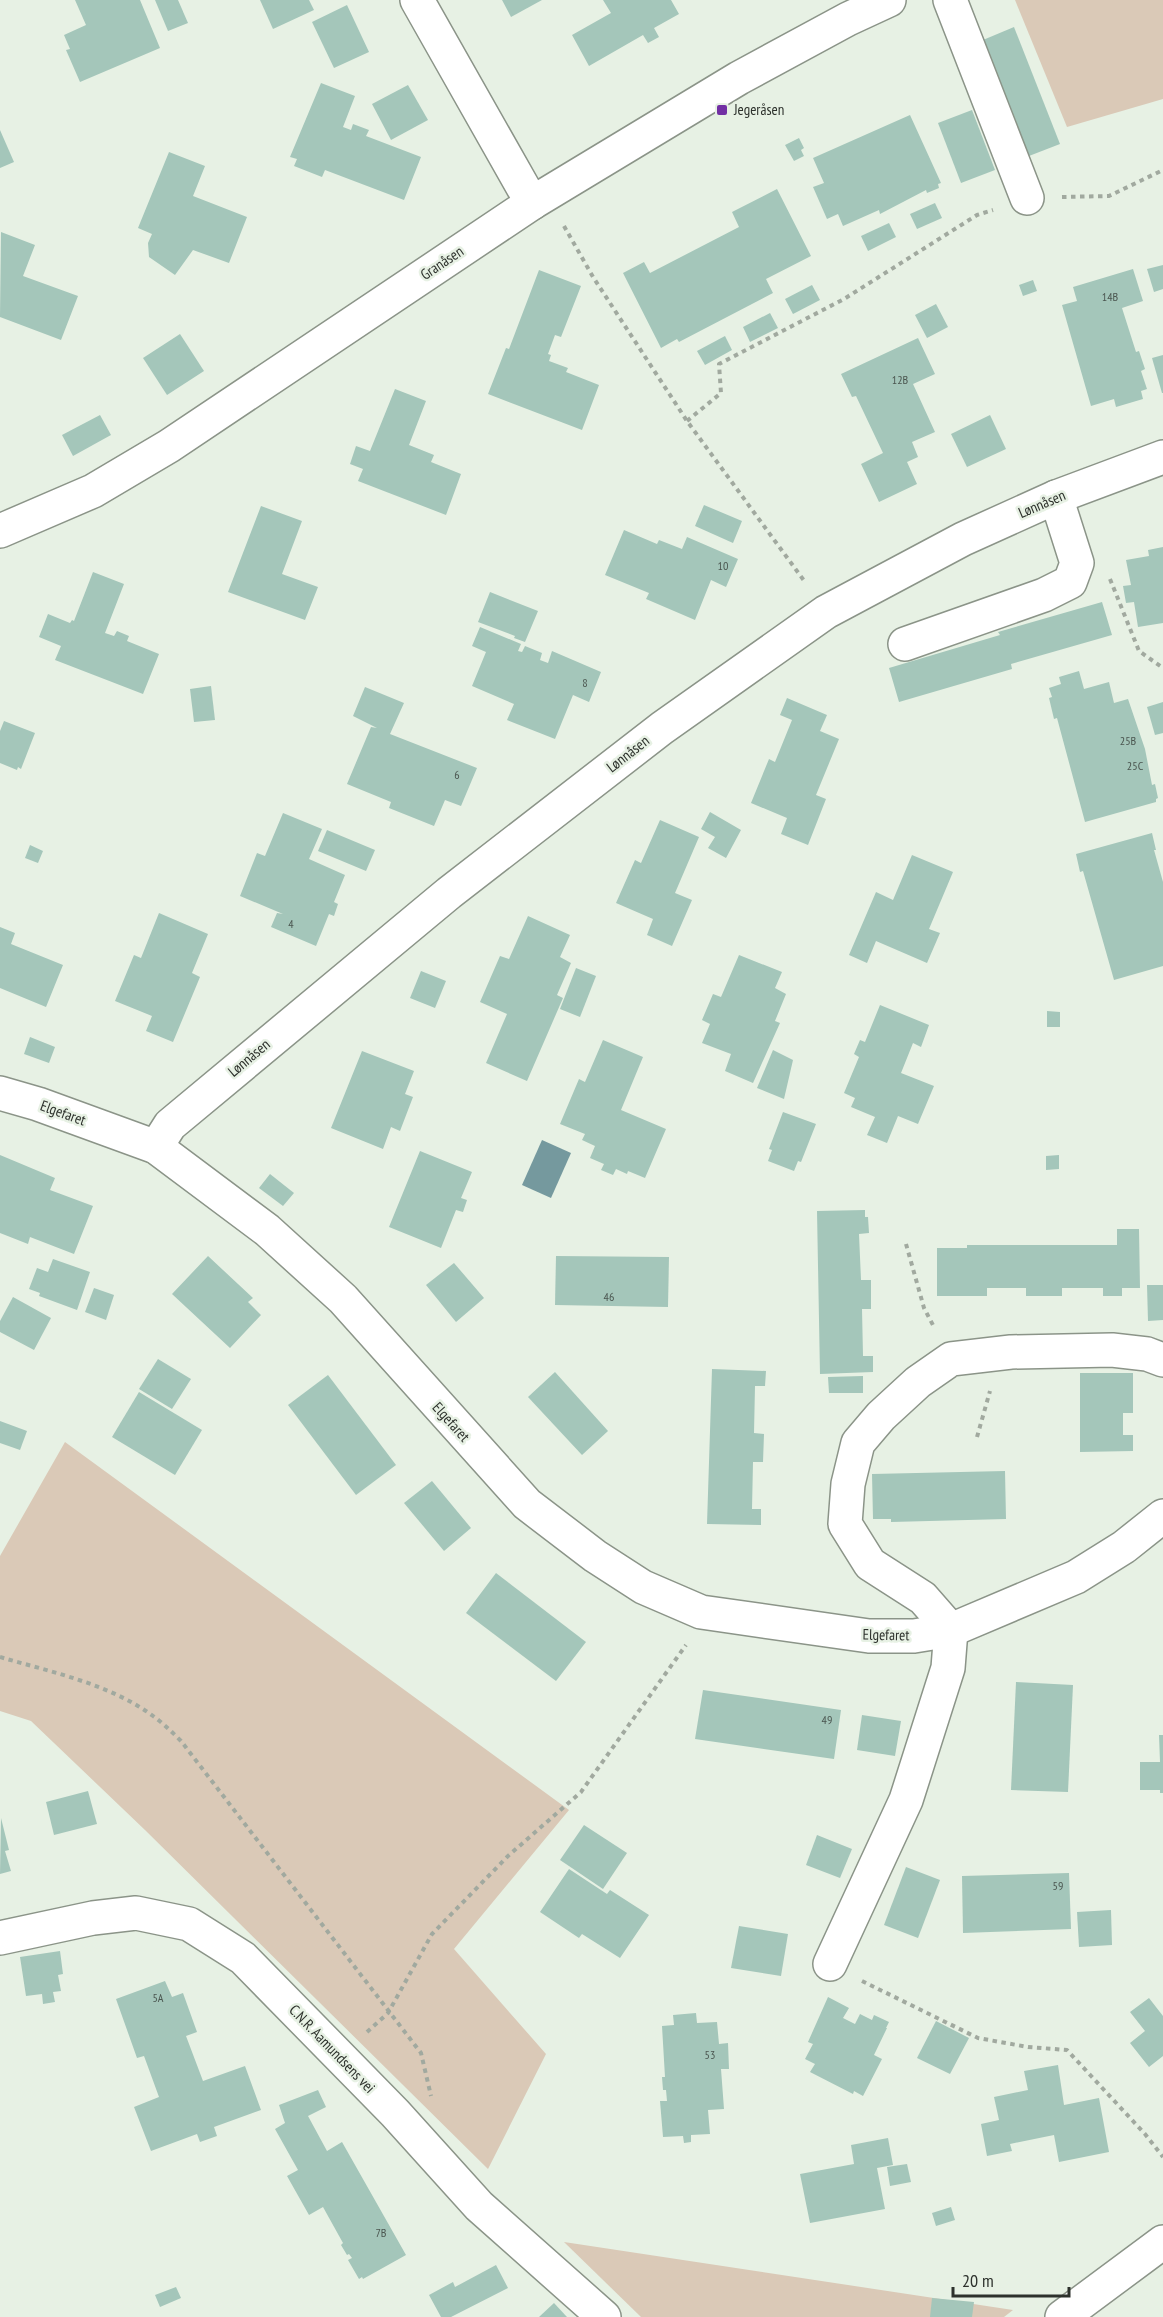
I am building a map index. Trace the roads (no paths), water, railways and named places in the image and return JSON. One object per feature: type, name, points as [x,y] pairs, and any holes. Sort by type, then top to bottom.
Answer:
[{"type":"street","points":[[417,0],[532,203]]},
{"type":"street","name":"Granåsen","points":[[0,531],[93,491],[170,446],[532,203],[739,78],[848,19],[889,0]]},
{"type":"street","points":[[950,0],[1027,198]]},
{"type":"street","name":"Lønnåsen","points":[[156,1148],[170,1125],[449,893],[662,728],[826,612],[963,539],[1056,497],[1163,457]]},
{"type":"street","points":[[905,644],[1044,595],[1070,582],[1077,563],[1056,497]]},
{"type":"street","name":"Elgefaret","points":[[0,1093],[38,1104],[156,1148],[267,1230],[343,1299],[527,1504],[595,1556],[643,1587],[701,1612],[869,1636],[914,1636],[951,1630],[1076,1577],[1124,1547],[1163,1516]]},
{"type":"street","points":[[830,1964],[906,1800],[948,1668],[951,1630],[923,1598],[870,1564],[845,1524],[848,1484],[858,1443],[881,1416],[918,1382],[951,1359],[1011,1352],[1112,1350],[1147,1354],[1163,1360]]},
{"type":"street","name":"C.N.R. Aamundsens vei","points":[[0,1938],[93,1918],[136,1913],[189,1924],[243,1958],[341,2058],[479,2206],[604,2317]]},
{"type":"street","points":[[1062,2317],[1163,2242]]},
{"type":"water","points":[[542,1140],[571,1153],[551,1198],[522,1185]]},
{"type":"place","name":"Jegeråsen","points":[[722,110]]}]
